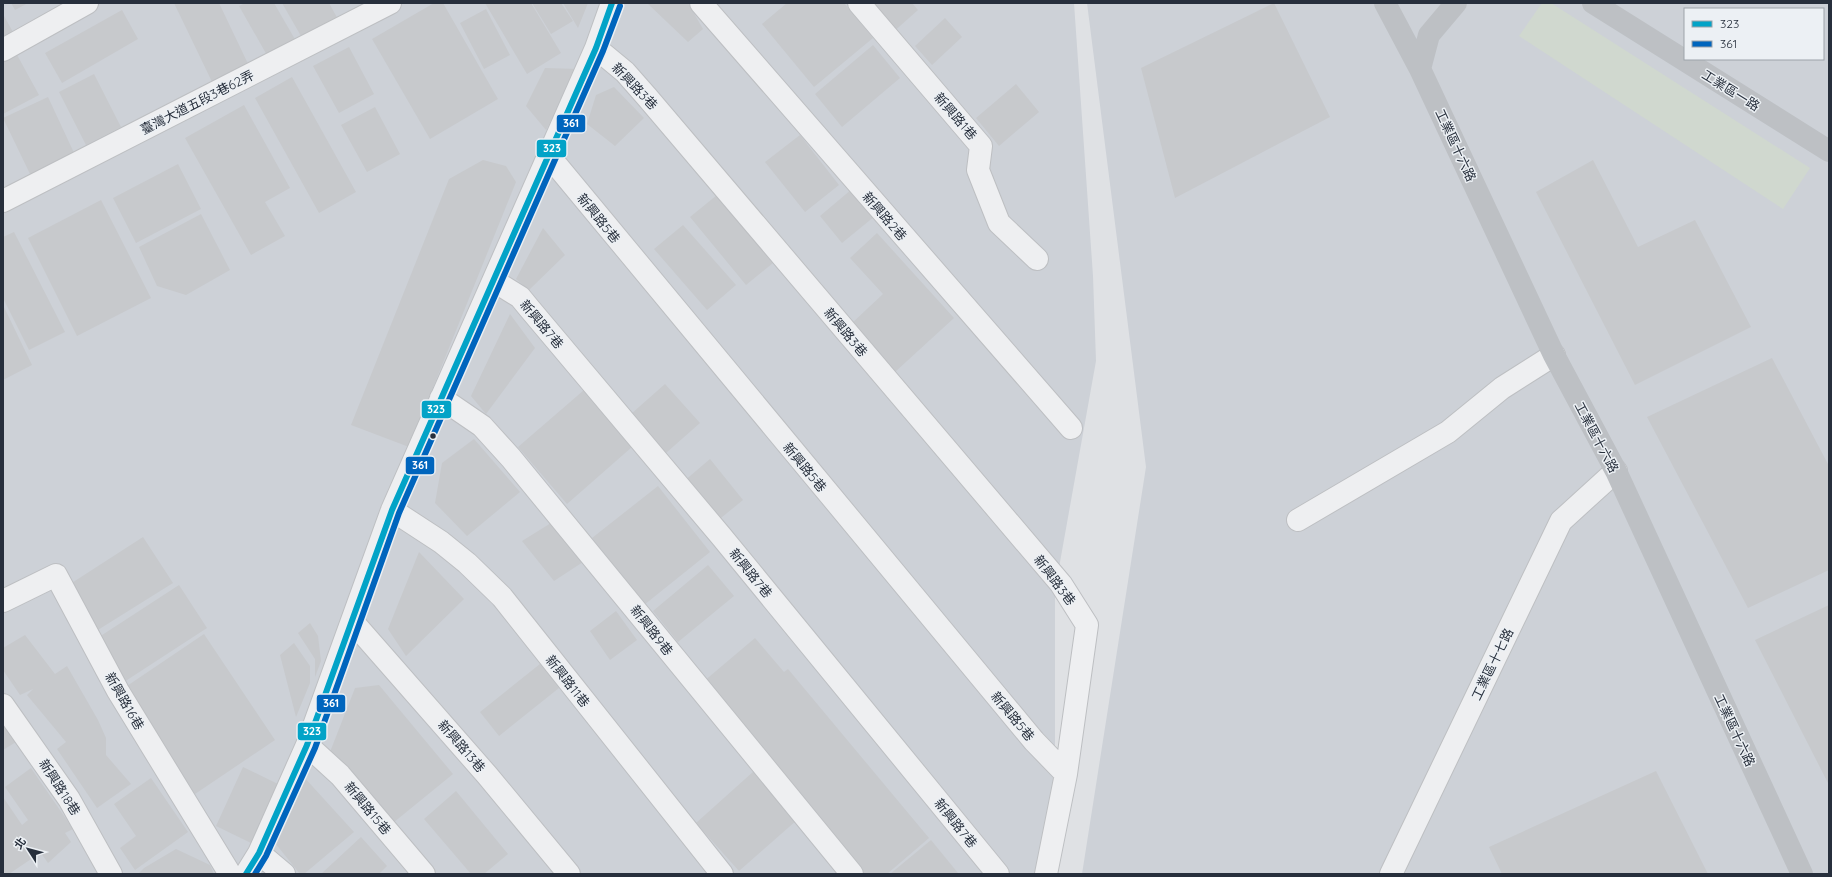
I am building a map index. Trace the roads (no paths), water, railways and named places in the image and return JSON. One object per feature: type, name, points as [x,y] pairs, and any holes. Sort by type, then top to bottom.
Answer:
[{"type":"street","points":[[3,50],[87,3]]},
{"type":"street","name":"臺灣大道五段3巷62弄","points":[[3,201],[390,3]]},
{"type":"street","points":[[246,874],[259,853],[307,745],[392,510],[596,48],[612,3]]},
{"type":"street","name":"新興路2巷","points":[[701,3],[1071,428]]},
{"type":"street","name":"新興路1巷","points":[[858,3],[981,146],[978,170],[999,223],[1037,259]]},
{"type":"street","name":"工業區十六路","points":[[1385,3],[1420,69],[1554,355],[1616,471],[1802,874]]},
{"type":"street","points":[[1420,69],[1423,52],[1429,35],[1456,3]]},
{"type":"street","name":"工業區一路","points":[[1592,3],[1829,151]]},
{"type":"street","name":"新興路3巷","points":[[596,48],[625,72],[652,103],[1061,584],[1087,625],[1066,774]]},
{"type":"street","name":"新興路5巷","points":[[549,156],[1034,741],[1066,774]]},
{"type":"street","name":"新興路7巷","points":[[494,281],[520,297],[721,536],[998,874]]},
{"type":"street","points":[[1298,520],[1448,432],[1502,388],[1554,355]]},
{"type":"street","name":"新興路9巷","points":[[441,398],[482,426],[511,458],[852,874]]},
{"type":"street","name":"工業區十七路","points":[[1391,874],[1561,521],[1616,471]]},
{"type":"street","name":"新興路11巷","points":[[392,510],[441,542],[467,563],[502,598],[722,874]]},
{"type":"street","name":"新興路16巷","points":[[3,601],[56,575],[118,691],[230,874]]},
{"type":"street","name":"新興路13巷","points":[[352,621],[482,769],[569,874]]},
{"type":"street","name":"新興路18巷","points":[[3,705],[69,799],[111,874]]},
{"type":"street","name":"新興路15巷","points":[[307,745],[340,775],[424,874]]},
{"type":"street","points":[[1046,874],[1066,774]]},
{"type":"street","points":[[259,853],[284,874]]}]
